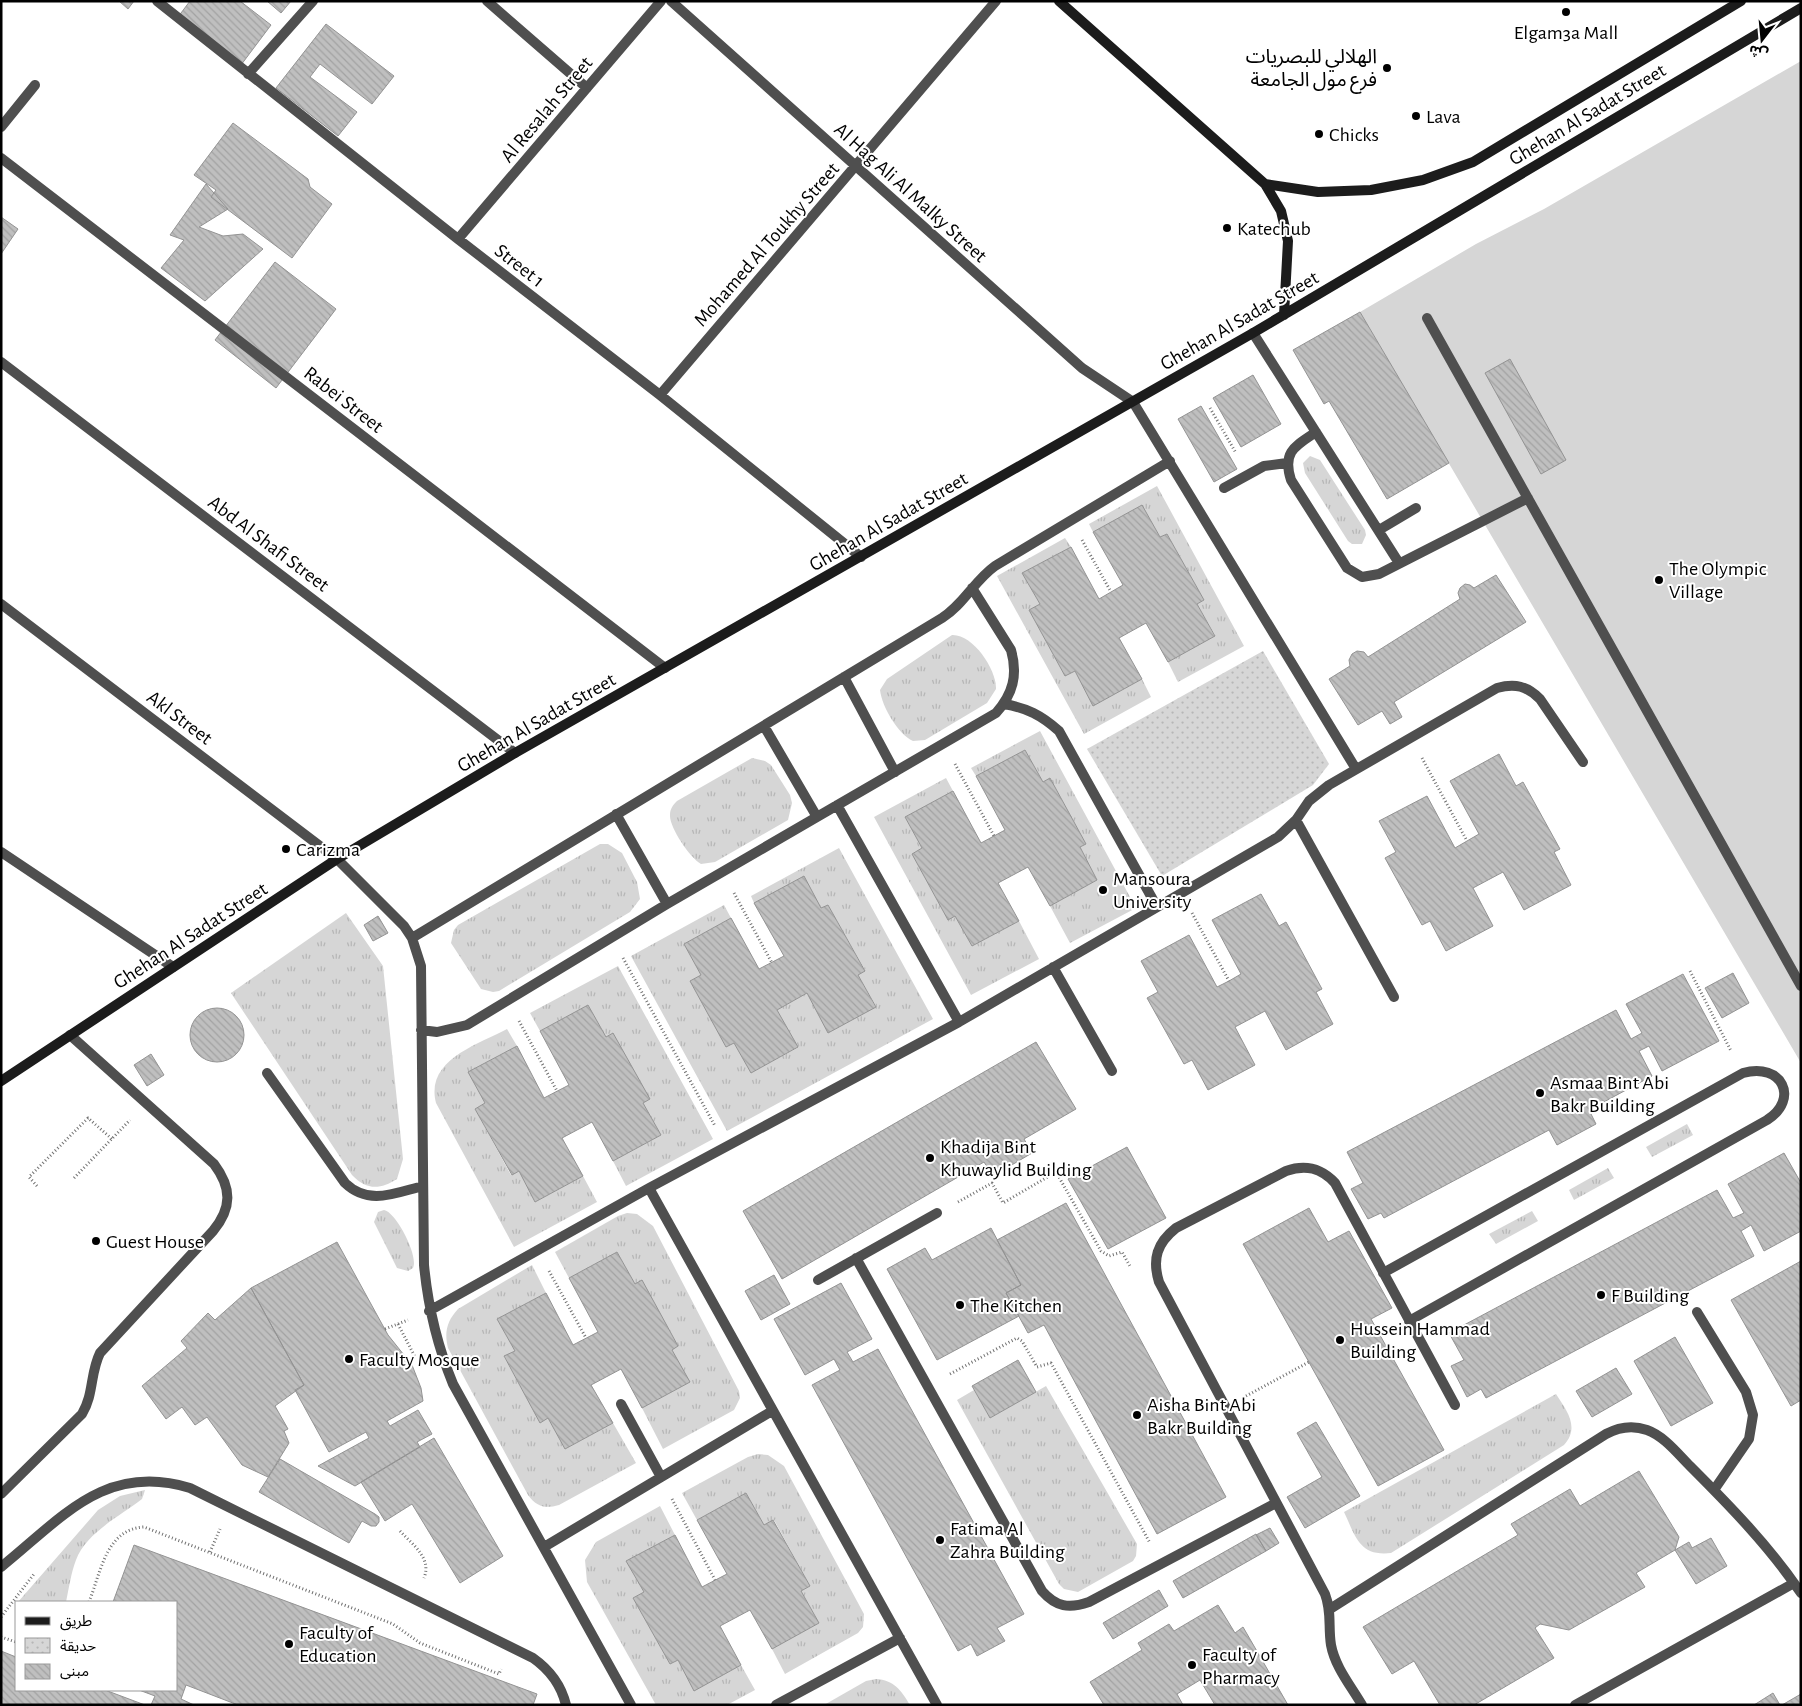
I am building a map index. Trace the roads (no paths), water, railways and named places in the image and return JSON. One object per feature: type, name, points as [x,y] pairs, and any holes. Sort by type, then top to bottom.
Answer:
[{"type":"main road","points":[[1059,1],[1265,184],[1281,211],[1288,242],[1284,314]]},
{"type":"main road","name":"Ghehan Al Sadat Street","points":[[1265,184],[1318,192],[1371,190],[1424,180],[1474,162],[1740,1]]},
{"type":"main road","name":"Ghehan Al Sadat Street","points":[[1,1081],[337,859],[515,753],[1252,333],[1801,8]]},
{"type":"street","name":"Street 1","points":[[157,1],[458,240],[660,394],[861,556]]},
{"type":"street","points":[[248,74],[313,1]]},
{"type":"street","points":[[487,1],[587,88]]},
{"type":"street","name":"Al Resalah Street","points":[[458,240],[661,1]]},
{"type":"street","name":"Al Hag Ali Al Malky Street","points":[[671,1],[1082,368],[1133,402]]},
{"type":"street","name":"Mohamed Al Toukhy Street","points":[[660,394],[996,1]]},
{"type":"street","points":[[1,127],[36,85]]},
{"type":"street","name":"Rabei Street","points":[[1,158],[665,668]]},
{"type":"street","points":[[1427,318],[1801,986]]},
{"type":"street","points":[[1252,333],[1399,563]]},
{"type":"street","name":"Abd Al Shafi Street","points":[[1,362],[515,753]]},
{"type":"street","points":[[1133,402],[1356,769]]},
{"type":"street","points":[[1316,432],[1293,448],[1287,463],[1291,480],[1346,568],[1362,577],[1370,576],[1399,563],[1528,498]]},
{"type":"street","points":[[631,1705],[453,1384],[435,1336],[429,1311],[424,1265],[421,966],[412,938],[954,610],[972,588],[995,566],[1170,462]]},
{"type":"street","points":[[1224,488],[1264,466],[1287,463]]},
{"type":"street","points":[[1379,530],[1416,508]]},
{"type":"street","points":[[421,1030],[437,1032],[467,1025],[667,904],[996,713],[1004,704],[1014,683],[1014,661],[1011,650],[972,588]]},
{"type":"street","name":"Akl Street","points":[[1,604],[337,859],[404,926],[412,938]]},
{"type":"street","points":[[844,678],[895,772]]},
{"type":"street","points":[[429,1311],[726,1146],[959,1022],[1278,837],[1296,820],[1309,801],[1329,785],[1497,688],[1508,685],[1520,685],[1532,690],[1583,762]]},
{"type":"street","points":[[1004,704],[1024,708],[1043,717],[1059,731],[1157,907]]},
{"type":"street","points":[[764,726],[817,818]]},
{"type":"street","points":[[837,806],[959,1022]]},
{"type":"street","points":[[616,814],[667,904]]},
{"type":"street","points":[[1296,820],[1394,997]]},
{"type":"street","points":[[1,852],[173,967]]},
{"type":"street","points":[[1053,967],[1112,1071]]},
{"type":"street","points":[[1,1494],[82,1414],[90,1398],[93,1370],[100,1353],[222,1220],[227,1206],[228,1190],[223,1176],[214,1164],[70,1035]]},
{"type":"street","points":[[1383,1273],[1743,1074],[1756,1070],[1767,1071],[1776,1076],[1782,1084],[1784,1095],[1782,1105],[1776,1114],[1767,1120],[1409,1321]]},
{"type":"street","points":[[267,1073],[345,1183],[353,1190],[374,1198],[423,1186]]},
{"type":"street","points":[[1362,1705],[1335,1657],[1331,1646],[1330,1609],[1325,1594],[1159,1282],[1155,1258],[1159,1246],[1166,1236],[1176,1228],[1286,1171],[1308,1168],[1318,1170],[1335,1184],[1455,1405]]},
{"type":"street","points":[[649,1188],[938,1705]]},
{"type":"street","points":[[818,1280],[937,1213]]},
{"type":"street","points":[[856,1258],[1042,1591],[1049,1599],[1063,1606],[1079,1606],[1276,1503]]},
{"type":"street","points":[[1697,1312],[1746,1392],[1753,1415],[1749,1439],[1714,1490]]},
{"type":"street","points":[[622,1404],[661,1477]]},
{"type":"street","points":[[544,1547],[772,1411]]},
{"type":"street","points":[[1330,1609],[1616,1429],[1637,1428],[1657,1434],[1714,1490],[1758,1537],[1801,1593]]},
{"type":"street","points":[[1,1567],[84,1500],[103,1489],[124,1482],[147,1480],[169,1482],[190,1488],[512,1647],[546,1667],[557,1680],[566,1705]]},
{"type":"street","points":[[1576,1705],[1794,1583]]},
{"type":"street","points":[[776,1705],[900,1638]]},
{"type":"place","name":"Elgam3a Mall","points":[[1566,12]]},
{"type":"place","name":"الهلالي للبصريات فرع مول الجامعة","points":[[1387,68]]},
{"type":"place","name":"Lava","points":[[1416,116]]},
{"type":"place","name":"Chicks","points":[[1319,134]]},
{"type":"place","name":"Katechub","points":[[1227,228]]},
{"type":"place","name":"The Olympic Village","points":[[1659,580]]},
{"type":"place","name":"Carizma","points":[[286,849]]},
{"type":"place","name":"Mansoura University","points":[[1103,890]]},
{"type":"place","name":"Asmaa Bint Abi Bakr Building","points":[[1540,1093]]},
{"type":"place","name":"Khadija Bint Khuwaylid Building","points":[[930,1158]]},
{"type":"place","name":"Guest House","points":[[96,1241]]},
{"type":"place","name":"F Building","points":[[1601,1295]]},
{"type":"place","name":"The Kitchen","points":[[960,1305]]},
{"type":"place","name":"Hussein Hammad Building","points":[[1340,1340]]},
{"type":"place","name":"Faculty Mosque","points":[[349,1359]]},
{"type":"place","name":"Aisha Bint Abi Bakr Building","points":[[1137,1415]]},
{"type":"place","name":"Fatima Al Zahra Building","points":[[940,1540]]},
{"type":"place","name":"Faculty of Education","points":[[289,1644]]},
{"type":"place","name":"Faculty of Pharmacy","points":[[1192,1665]]}]
